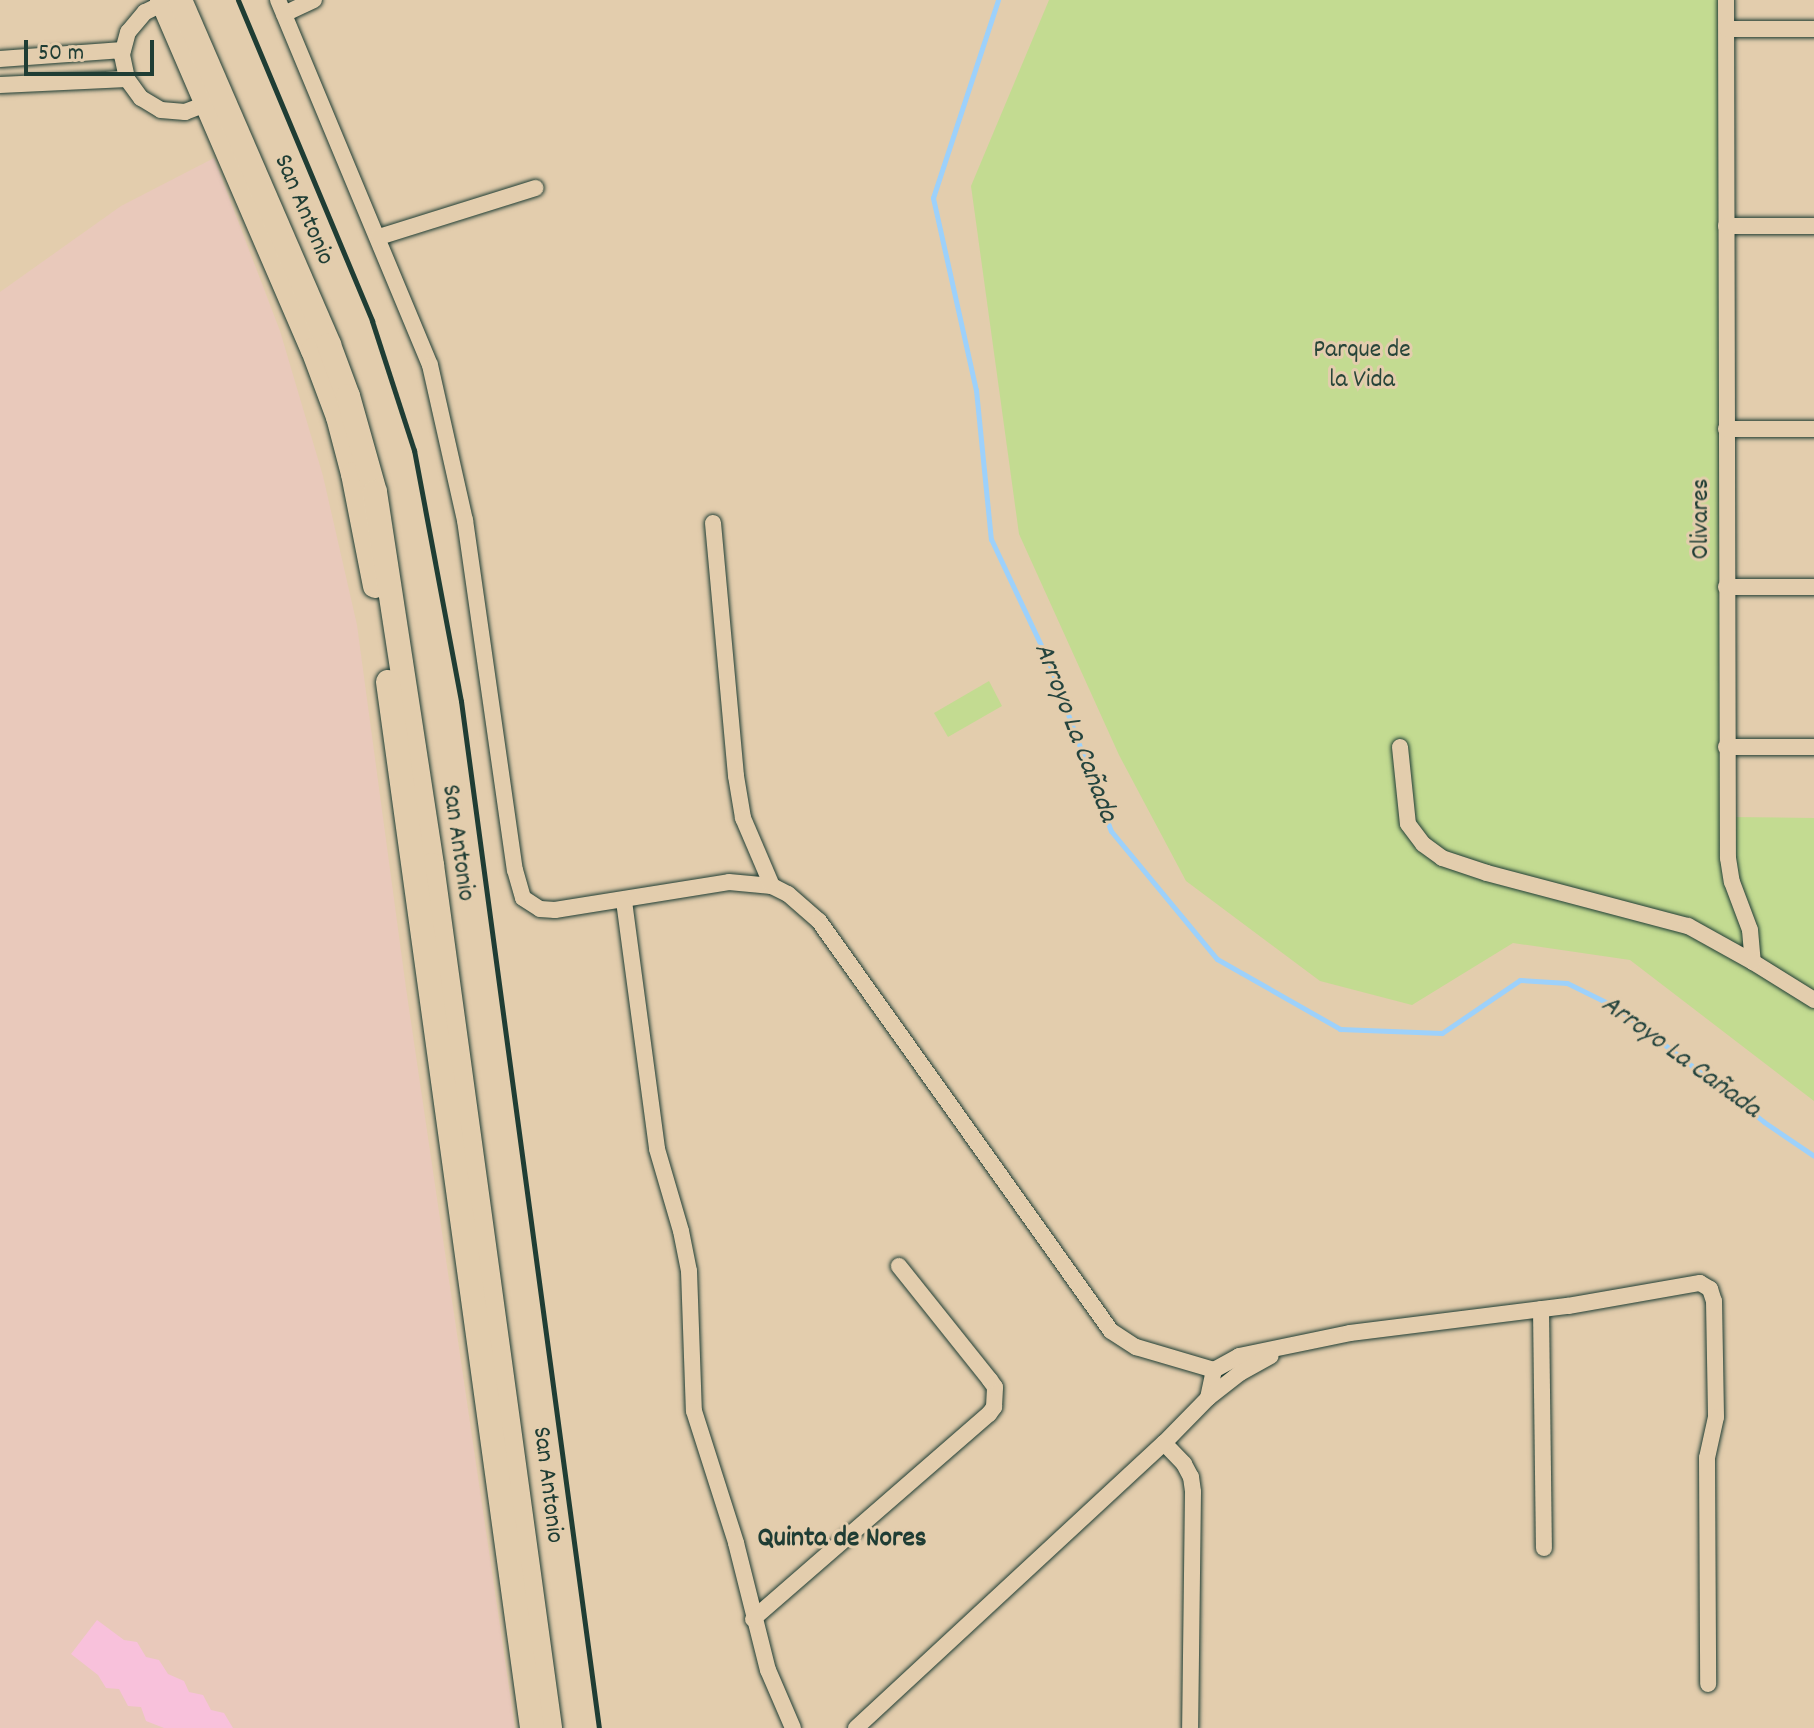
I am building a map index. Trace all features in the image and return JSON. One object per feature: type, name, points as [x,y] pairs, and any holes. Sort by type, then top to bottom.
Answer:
[{"type":"main road","name":"San Antonio","points":[[169,1],[344,383],[363,446],[385,541],[507,1395],[550,1728]]},
{"type":"main road","name":"San Antonio","points":[[216,101],[338,417],[364,524],[532,1728]]},
{"type":"street","points":[[314,0],[281,7],[419,334],[440,402],[465,520],[523,898],[540,909],[624,901],[729,882],[772,886],[788,894],[819,921],[1111,1331],[1136,1347],[1214,1370]]},
{"type":"street","name":"Olivares","points":[[1726,0],[1728,858],[1732,882],[1750,930],[1753,962]]},
{"type":"street","points":[[169,1],[136,19],[123,50],[127,79],[141,98],[161,110],[185,112],[216,101]]},
{"type":"street","points":[[1727,29],[1814,29]]},
{"type":"street","points":[[0,59],[123,50]]},
{"type":"street","points":[[24,56],[27,83]]},
{"type":"street","points":[[0,85],[127,79]]},
{"type":"street","points":[[379,237],[535,188]]},
{"type":"street","points":[[1726,226],[1814,226]]},
{"type":"street","points":[[1726,429],[1814,429]]},
{"type":"street","points":[[713,523],[736,776],[743,818],[772,886]]},
{"type":"street","points":[[1726,587],[1814,587]]},
{"type":"street","points":[[1400,747],[1408,824],[1423,844],[1442,858],[1487,873],[1688,926],[1814,1000]]},
{"type":"street","points":[[1726,747],[1814,747]]},
{"type":"street","points":[[624,901],[657,1149],[689,1271],[694,1411],[736,1543],[768,1670],[793,1728]]},
{"type":"street","points":[[753,1619],[994,1407],[995,1387],[899,1266]]},
{"type":"street","points":[[1208,1398],[1214,1370],[1229,1359],[1302,1343],[1350,1333],[1541,1309],[1691,1283],[1710,1289],[1714,1301],[1716,1417],[1707,1458],[1708,1684]]},
{"type":"street","points":[[1541,1309],[1544,1548]]},
{"type":"street","points":[[856,1728],[1164,1443],[1208,1398],[1253,1365],[1302,1343]]},
{"type":"street","points":[[1164,1443],[1184,1464],[1191,1477],[1193,1492],[1190,1728]]},
{"type":"shaded area","points":[[214,158],[280,331],[323,476],[357,625],[406,988],[515,1728],[0,1728],[0,292],[121,206]]},
{"type":"green space","name":"Parque de la Vida","points":[[1049,0],[1726,0],[1727,817],[1814,818],[1814,1101],[1630,960],[1513,943],[1412,1005],[1320,981],[1186,881],[1119,755],[1019,534],[971,186]]},
{"type":"green space","points":[[989,681],[1002,706],[948,737],[934,713]]},
{"type":"building","points":[[97,1620],[124,1640],[137,1642],[146,1657],[159,1660],[168,1674],[184,1681],[189,1692],[203,1695],[211,1710],[224,1713],[233,1728],[164,1728],[146,1721],[141,1707],[128,1706],[119,1689],[106,1688],[98,1675],[71,1654]]},
{"type":"waterway","name":"Arroyo La Cañada","points":[[998,0],[933,198],[976,390],[991,539],[1048,660],[1111,831],[1217,959],[1340,1029],[1442,1033],[1520,980],[1567,983],[1616,1007],[1764,1122],[1814,1156]]},
{"type":"railway","points":[[238,0],[372,321],[414,450],[461,701],[599,1728]]},
{"type":"district","name":"Quinta de Nores","points":[[842,1540]]}]
